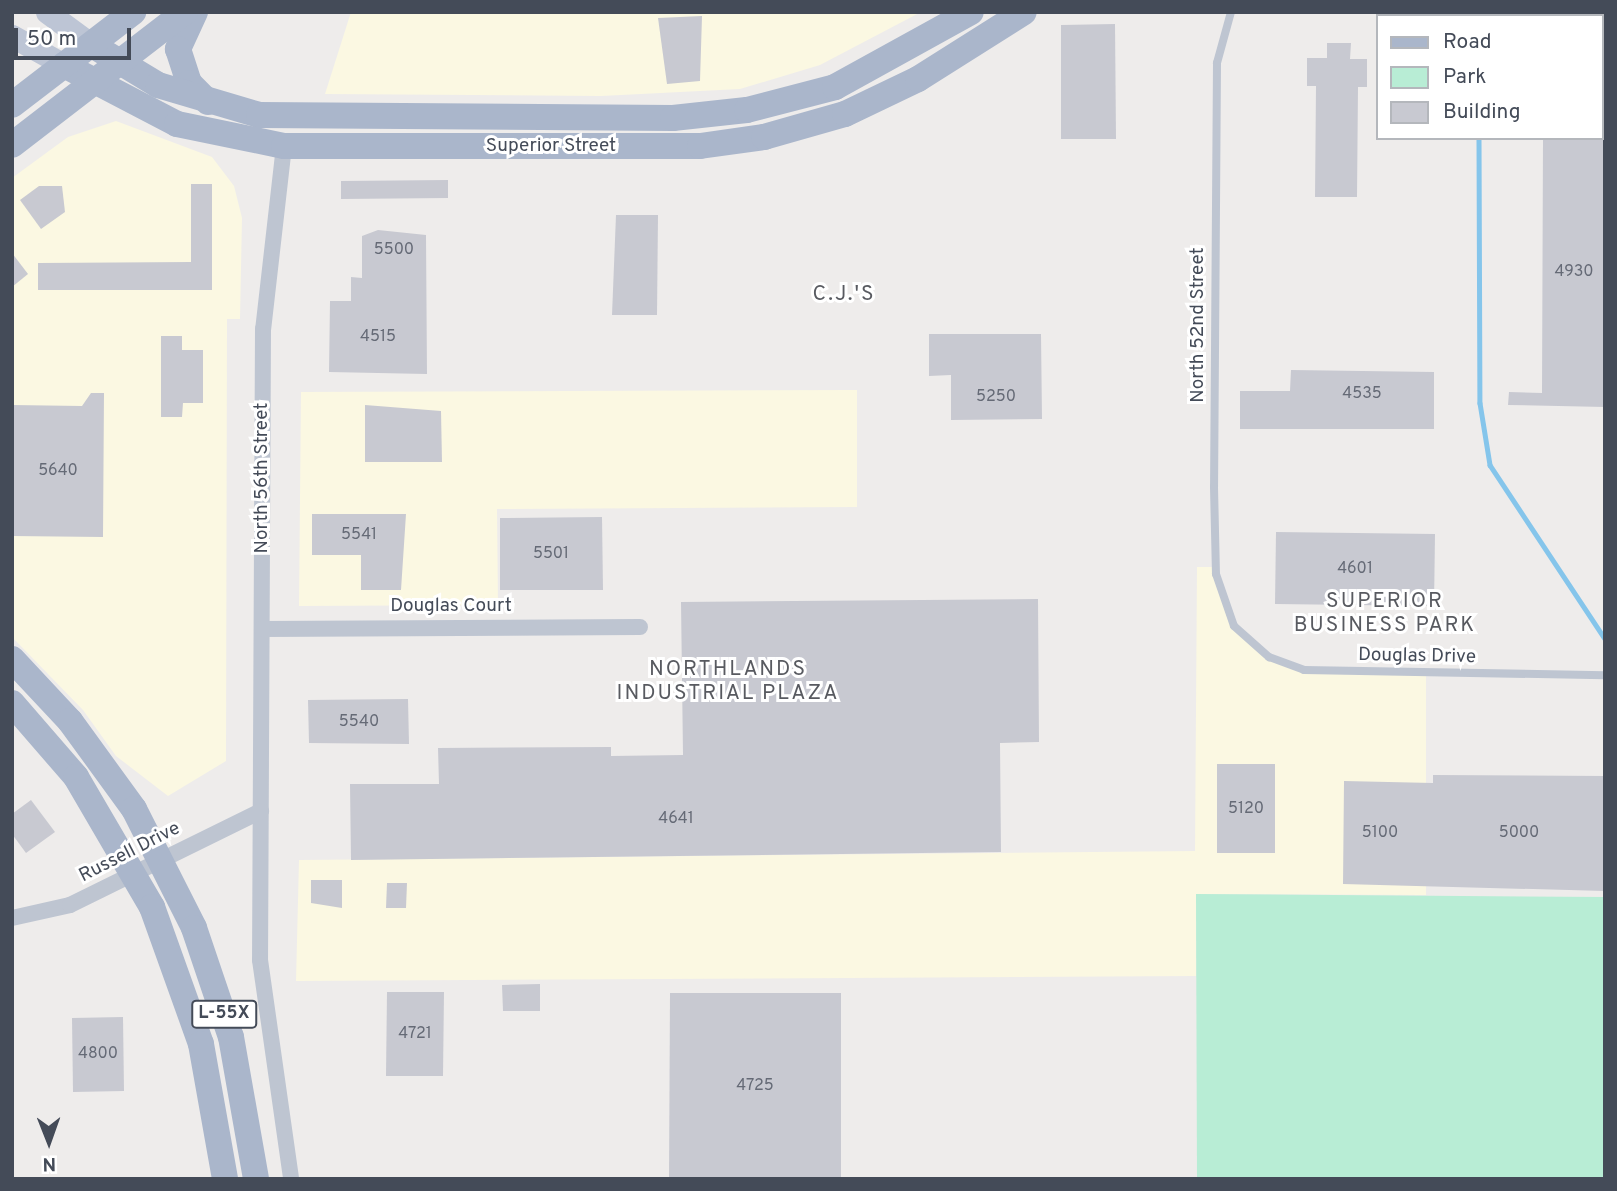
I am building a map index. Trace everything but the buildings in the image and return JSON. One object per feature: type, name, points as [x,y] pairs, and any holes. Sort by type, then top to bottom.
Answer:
[{"type":"main road","points":[[47,12],[92,45]]},
{"type":"main road","points":[[12,105],[133,12]]},
{"type":"main road","points":[[12,145],[91,81],[185,12]]},
{"type":"main road","points":[[195,12],[179,38],[179,59],[195,92],[212,105]]},
{"type":"main road","name":"Superior Street","points":[[92,45],[117,62],[212,105],[314,119],[715,115],[847,82],[971,12]]},
{"type":"main road","name":"Superior Street","points":[[64,65],[177,124],[284,146],[680,146],[764,137],[883,97],[1024,12]]},
{"type":"main road","points":[[12,36],[64,65]]},
{"type":"main road","name":"L-55X","points":[[12,659],[102,762],[162,859],[194,928],[231,1037],[256,1179]]},
{"type":"main road","name":"L-55X","points":[[12,704],[76,777],[135,873],[176,963],[201,1044],[225,1179]]},
{"type":"street","name":"North 56th Street","points":[[284,146],[263,329],[261,811],[264,1009],[291,1179]]},
{"type":"street","name":"Douglas Court","points":[[262,629],[640,627]]},
{"type":"street","name":"Russell Drive","points":[[12,918],[70,905],[261,811]]},
{"type":"lane","name":"North 52nd Street","points":[[1231,12],[1217,64],[1214,501],[1216,574],[1240,634]]},
{"type":"lane","name":"Douglas Drive","points":[[1240,634],[1269,657],[1304,670],[1605,675]]},
{"type":"shaded area","points":[[351,12],[921,12],[820,65],[740,89],[601,96],[325,94]]},
{"type":"shaded area","points":[[116,121],[212,157],[234,186],[242,218],[240,319],[227,319],[226,761],[168,796],[116,756],[83,710],[12,637],[12,178],[68,137]]},
{"type":"shaded area","points":[[857,390],[857,507],[497,509],[498,605],[299,606],[301,392]]},
{"type":"shaded area","points":[[1197,567],[1216,567],[1234,626],[1286,666],[1426,673],[1426,895],[1196,894],[1196,976],[296,981],[299,860],[1195,851]]},
{"type":"green space","points":[[1196,894],[1605,897],[1605,1179],[1197,1179]]},
{"type":"waterway","points":[[1479,140],[1480,403],[1490,465],[1605,639]]},
{"type":"district","name":"C.J.'S","points":[[844,295]]},
{"type":"district","name":"SUPERIOR BUSINESS PARK","points":[[1385,614]]},
{"type":"district","name":"NORTHLANDS INDUSTRIAL PLAZA","points":[[728,682]]}]
